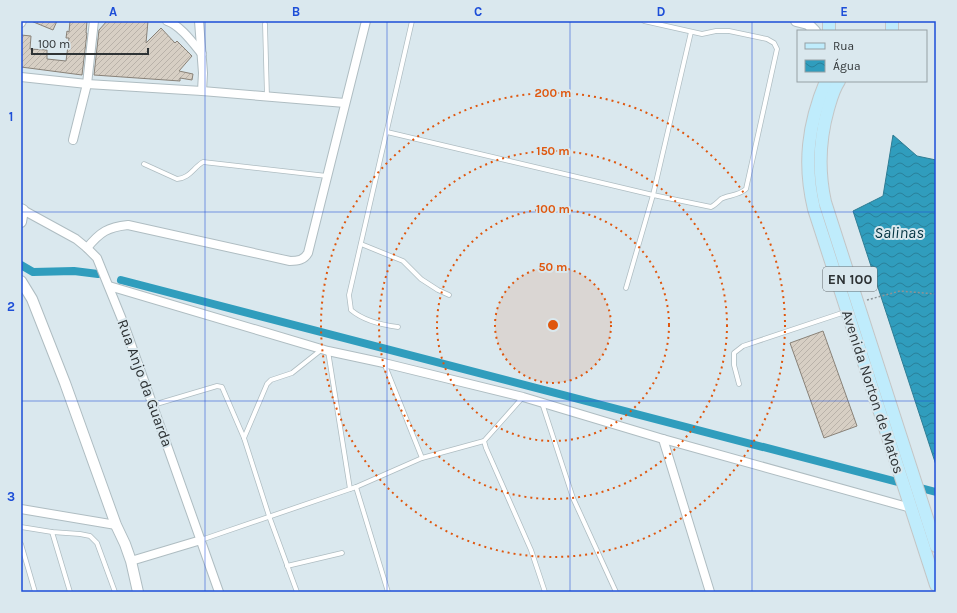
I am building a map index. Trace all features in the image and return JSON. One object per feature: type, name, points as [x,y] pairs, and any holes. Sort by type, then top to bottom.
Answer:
[{"type":"main road","name":"Avenida Norton de Matos","points":[[826,82],[812,123],[809,139],[808,176],[810,192],[814,209],[936,585]]},
{"type":"main road","name":"Avenida Norton de Matos","points":[[838,82],[831,96],[824,121],[820,147],[819,169],[821,184],[825,202],[936,546]]},
{"type":"street","points":[[73,140],[86,84],[94,21]]},
{"type":"street","points":[[199,21],[202,54],[202,91]]},
{"type":"street","points":[[87,248],[102,233],[114,226],[128,225],[290,261],[302,259],[308,253],[366,21]]},
{"type":"street","points":[[796,21],[812,25]]},
{"type":"street","points":[[172,22],[202,54]]},
{"type":"street","points":[[21,77],[86,84],[202,91],[345,103]]},
{"type":"street","points":[[21,222],[22,210]]},
{"type":"street","name":"Rua Anjo da Guarda","points":[[22,210],[61,231],[87,248],[97,258],[109,286],[153,405],[219,592]]},
{"type":"street","points":[[21,281],[32,299],[65,383],[116,525],[131,561],[138,592]]},
{"type":"street","points":[[109,286],[324,351],[384,362],[523,397],[663,439],[909,503]]},
{"type":"street","points":[[663,439],[710,592]]},
{"type":"street","points":[[21,509],[116,525]]},
{"type":"street","points":[[131,561],[201,540]]},
{"type":"lane","points":[[398,327],[383,325],[358,316],[351,310],[350,295],[412,21]]},
{"type":"lane","points":[[387,132],[652,195],[711,207],[719,203],[721,199],[736,195],[746,189],[777,49],[774,43],[767,38],[729,31],[716,31],[702,34],[644,21]]},
{"type":"lane","points":[[264,24],[267,97]]},
{"type":"lane","points":[[626,288],[652,195],[691,32]]},
{"type":"lane","points":[[144,164],[177,179],[183,179],[188,176],[198,165],[203,162],[328,176]]},
{"type":"lane","points":[[361,244],[403,261],[421,279],[449,295]]},
{"type":"lane","points":[[739,384],[734,365],[734,354],[743,346],[847,311]]},
{"type":"lane","points":[[244,438],[267,384],[271,380],[292,373],[324,351],[350,489]]},
{"type":"lane","points":[[384,362],[422,458]]},
{"type":"lane","points":[[153,405],[217,386],[222,386],[244,438],[269,516],[297,592]]},
{"type":"lane","points":[[523,397],[486,436],[484,441],[489,456],[531,550],[545,592]]},
{"type":"lane","points":[[542,402],[573,498],[616,592]]},
{"type":"lane","points":[[201,540],[356,487],[422,458],[484,441]]},
{"type":"lane","points":[[356,487],[388,592]]},
{"type":"lane","points":[[21,527],[90,536],[97,543],[115,592]]},
{"type":"lane","points":[[52,532],[70,592]]},
{"type":"lane","points":[[21,544],[35,592]]},
{"type":"lane","points":[[287,566],[342,553]]},
{"type":"lane","points":[[21,566],[28,567]]},
{"type":"path","points":[[858,303],[900,291],[936,294]]},
{"type":"water","name":"Salinas","points":[[893,135],[917,156],[936,160],[936,465],[853,211],[883,196]]},
{"type":"building","points":[[31,21],[57,21],[53,30]]},
{"type":"building","points":[[70,21],[87,21],[82,75],[21,67],[21,35],[31,36],[30,49],[47,50],[47,59],[66,61],[69,38],[66,38],[67,31],[69,32]]},
{"type":"building","points":[[107,21],[148,21],[146,43],[161,28],[175,43],[177,41],[192,56],[179,71],[193,74],[192,80],[180,78],[180,81],[94,75],[99,30]]},
{"type":"building","points":[[823,331],[857,426],[824,438],[790,343]]},
{"type":"waterway","points":[[21,265],[33,272],[74,271],[98,274]]},
{"type":"waterway","points":[[121,280],[936,492]]}]
